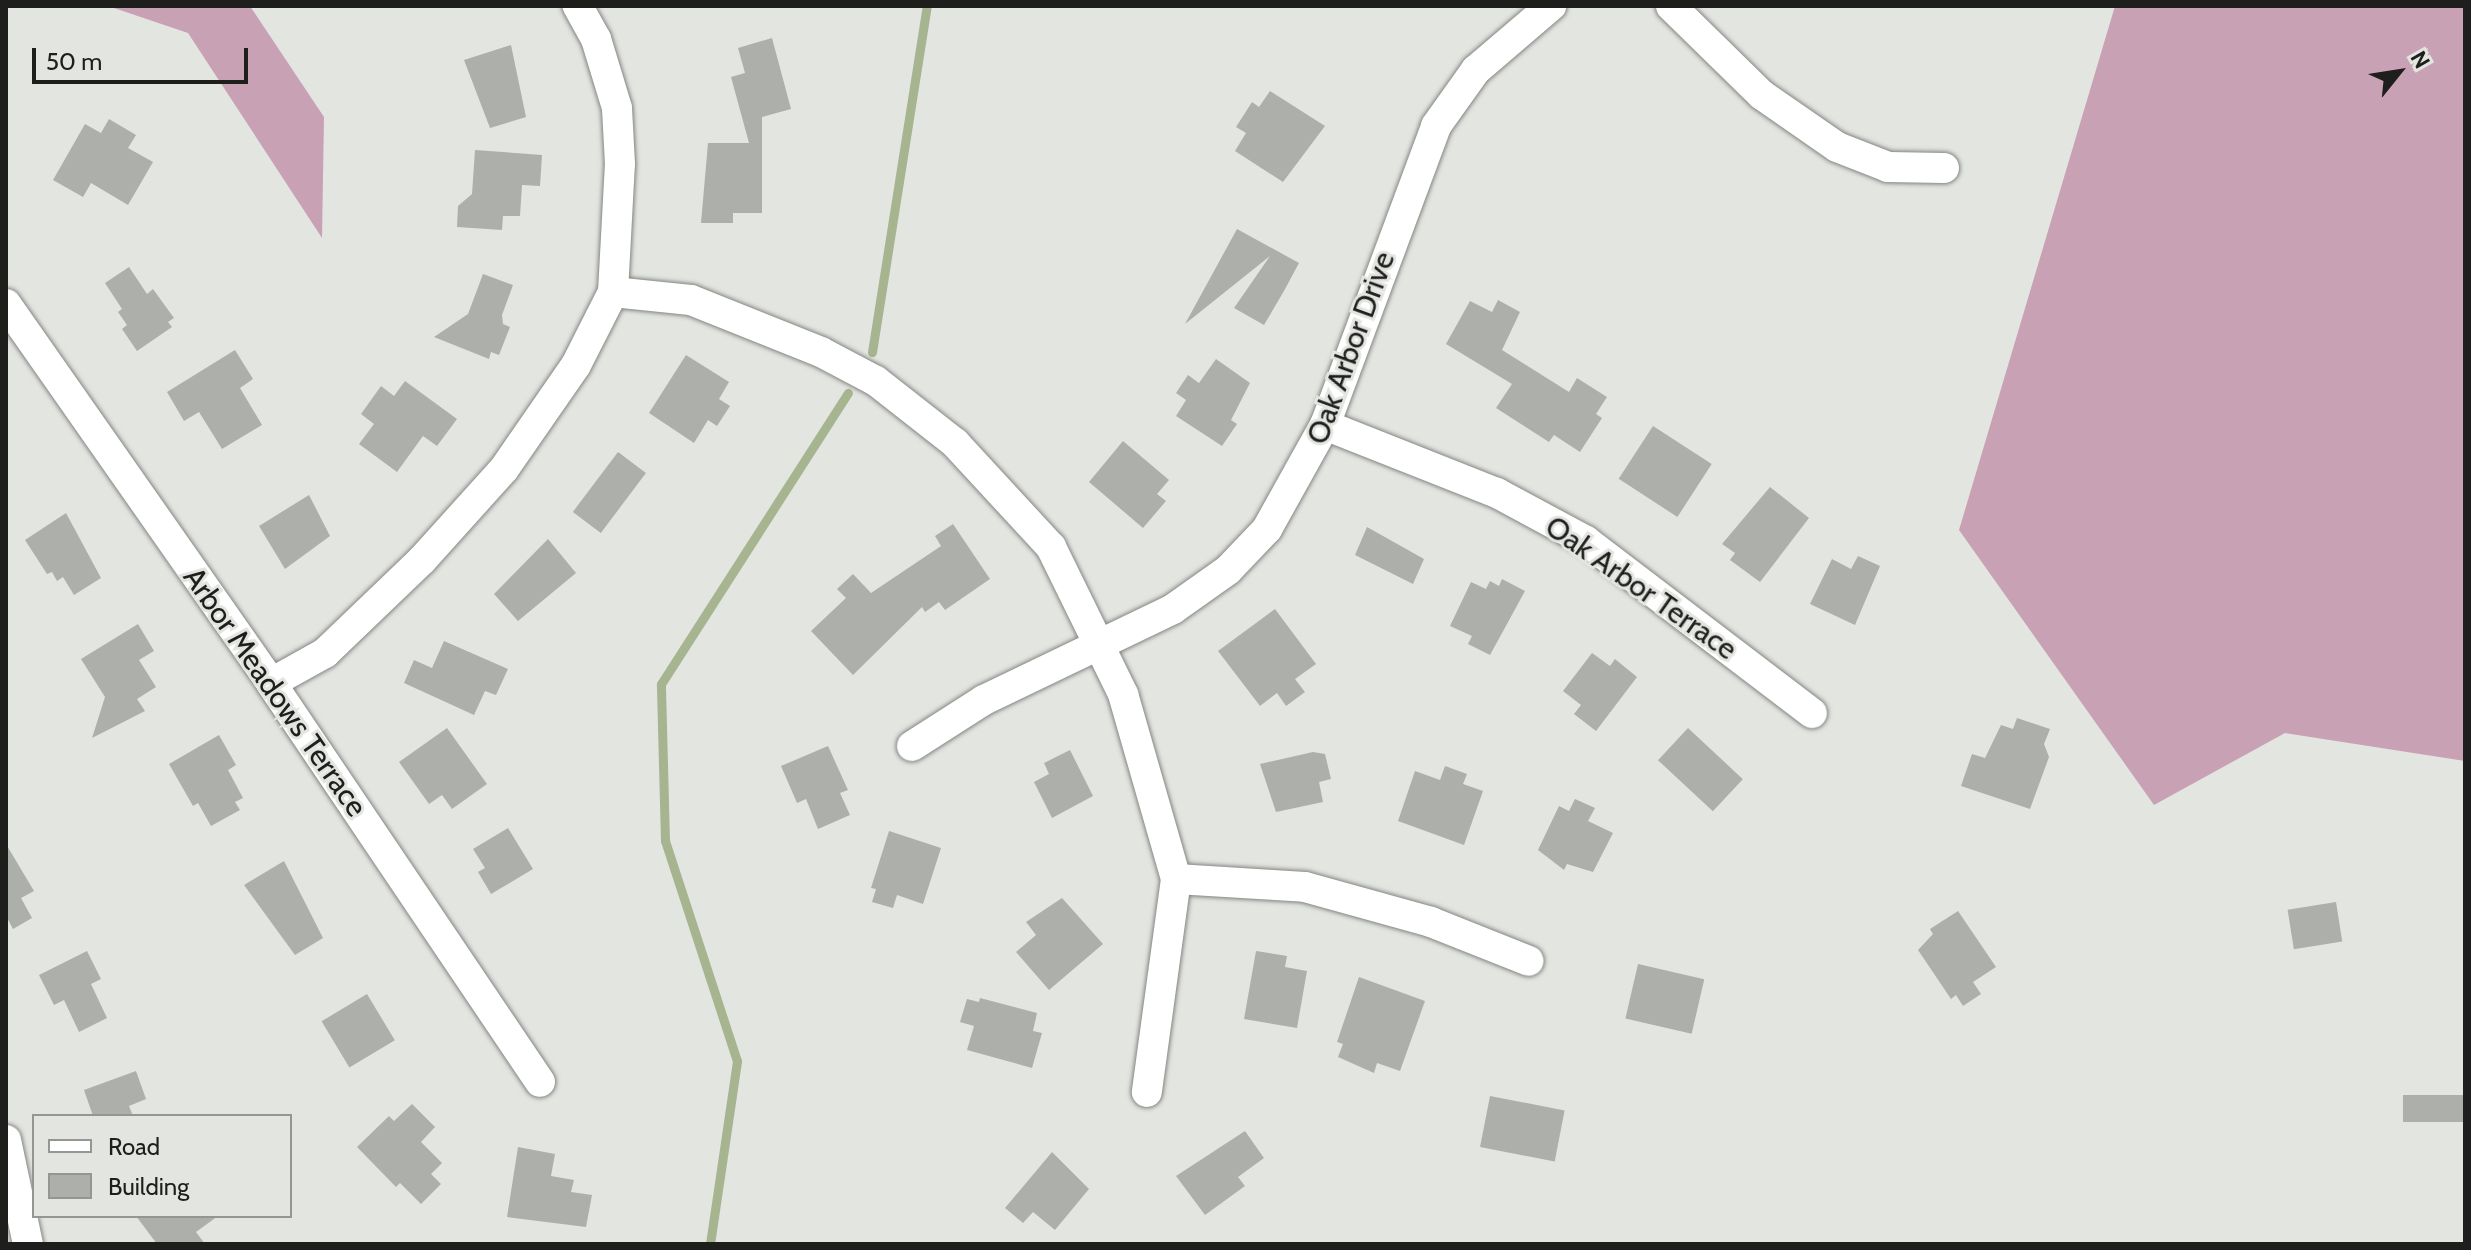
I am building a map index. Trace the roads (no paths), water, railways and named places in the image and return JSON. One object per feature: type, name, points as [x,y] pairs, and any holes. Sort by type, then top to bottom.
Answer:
[{"type":"street","points":[[271,683],[325,653],[422,560],[504,469],[576,365],[613,292],[620,164],[617,108],[596,39],[578,6]]},
{"type":"street","name":"Oak Arbor Drive","points":[[912,746],[984,700],[1099,641],[1173,609],[1228,570],[1267,529],[1325,425],[1436,126],[1476,70],[1551,6]]},
{"type":"street","points":[[1671,6],[1762,95],[1837,147],[1888,167],[1944,168]]},
{"type":"street","points":[[613,292],[691,300],[821,352],[876,381],[955,443],[1012,500],[1051,547],[1123,694],[1176,879],[1147,1092]]},
{"type":"street","name":"Arbor Meadows Terrace","points":[[6,304],[271,683],[540,1082]]},
{"type":"street","name":"Oak Arbor Terrace","points":[[1325,425],[1497,493],[1586,541],[1812,713]]},
{"type":"street","points":[[1176,879],[1305,887],[1431,922],[1529,961]]},
{"type":"street","points":[[6,1140],[28,1244]]},
{"type":"waterway","points":[[872,352],[927,6]]},
{"type":"waterway","points":[[710,1244],[737,1061],[665,841],[661,684],[848,393]]}]
